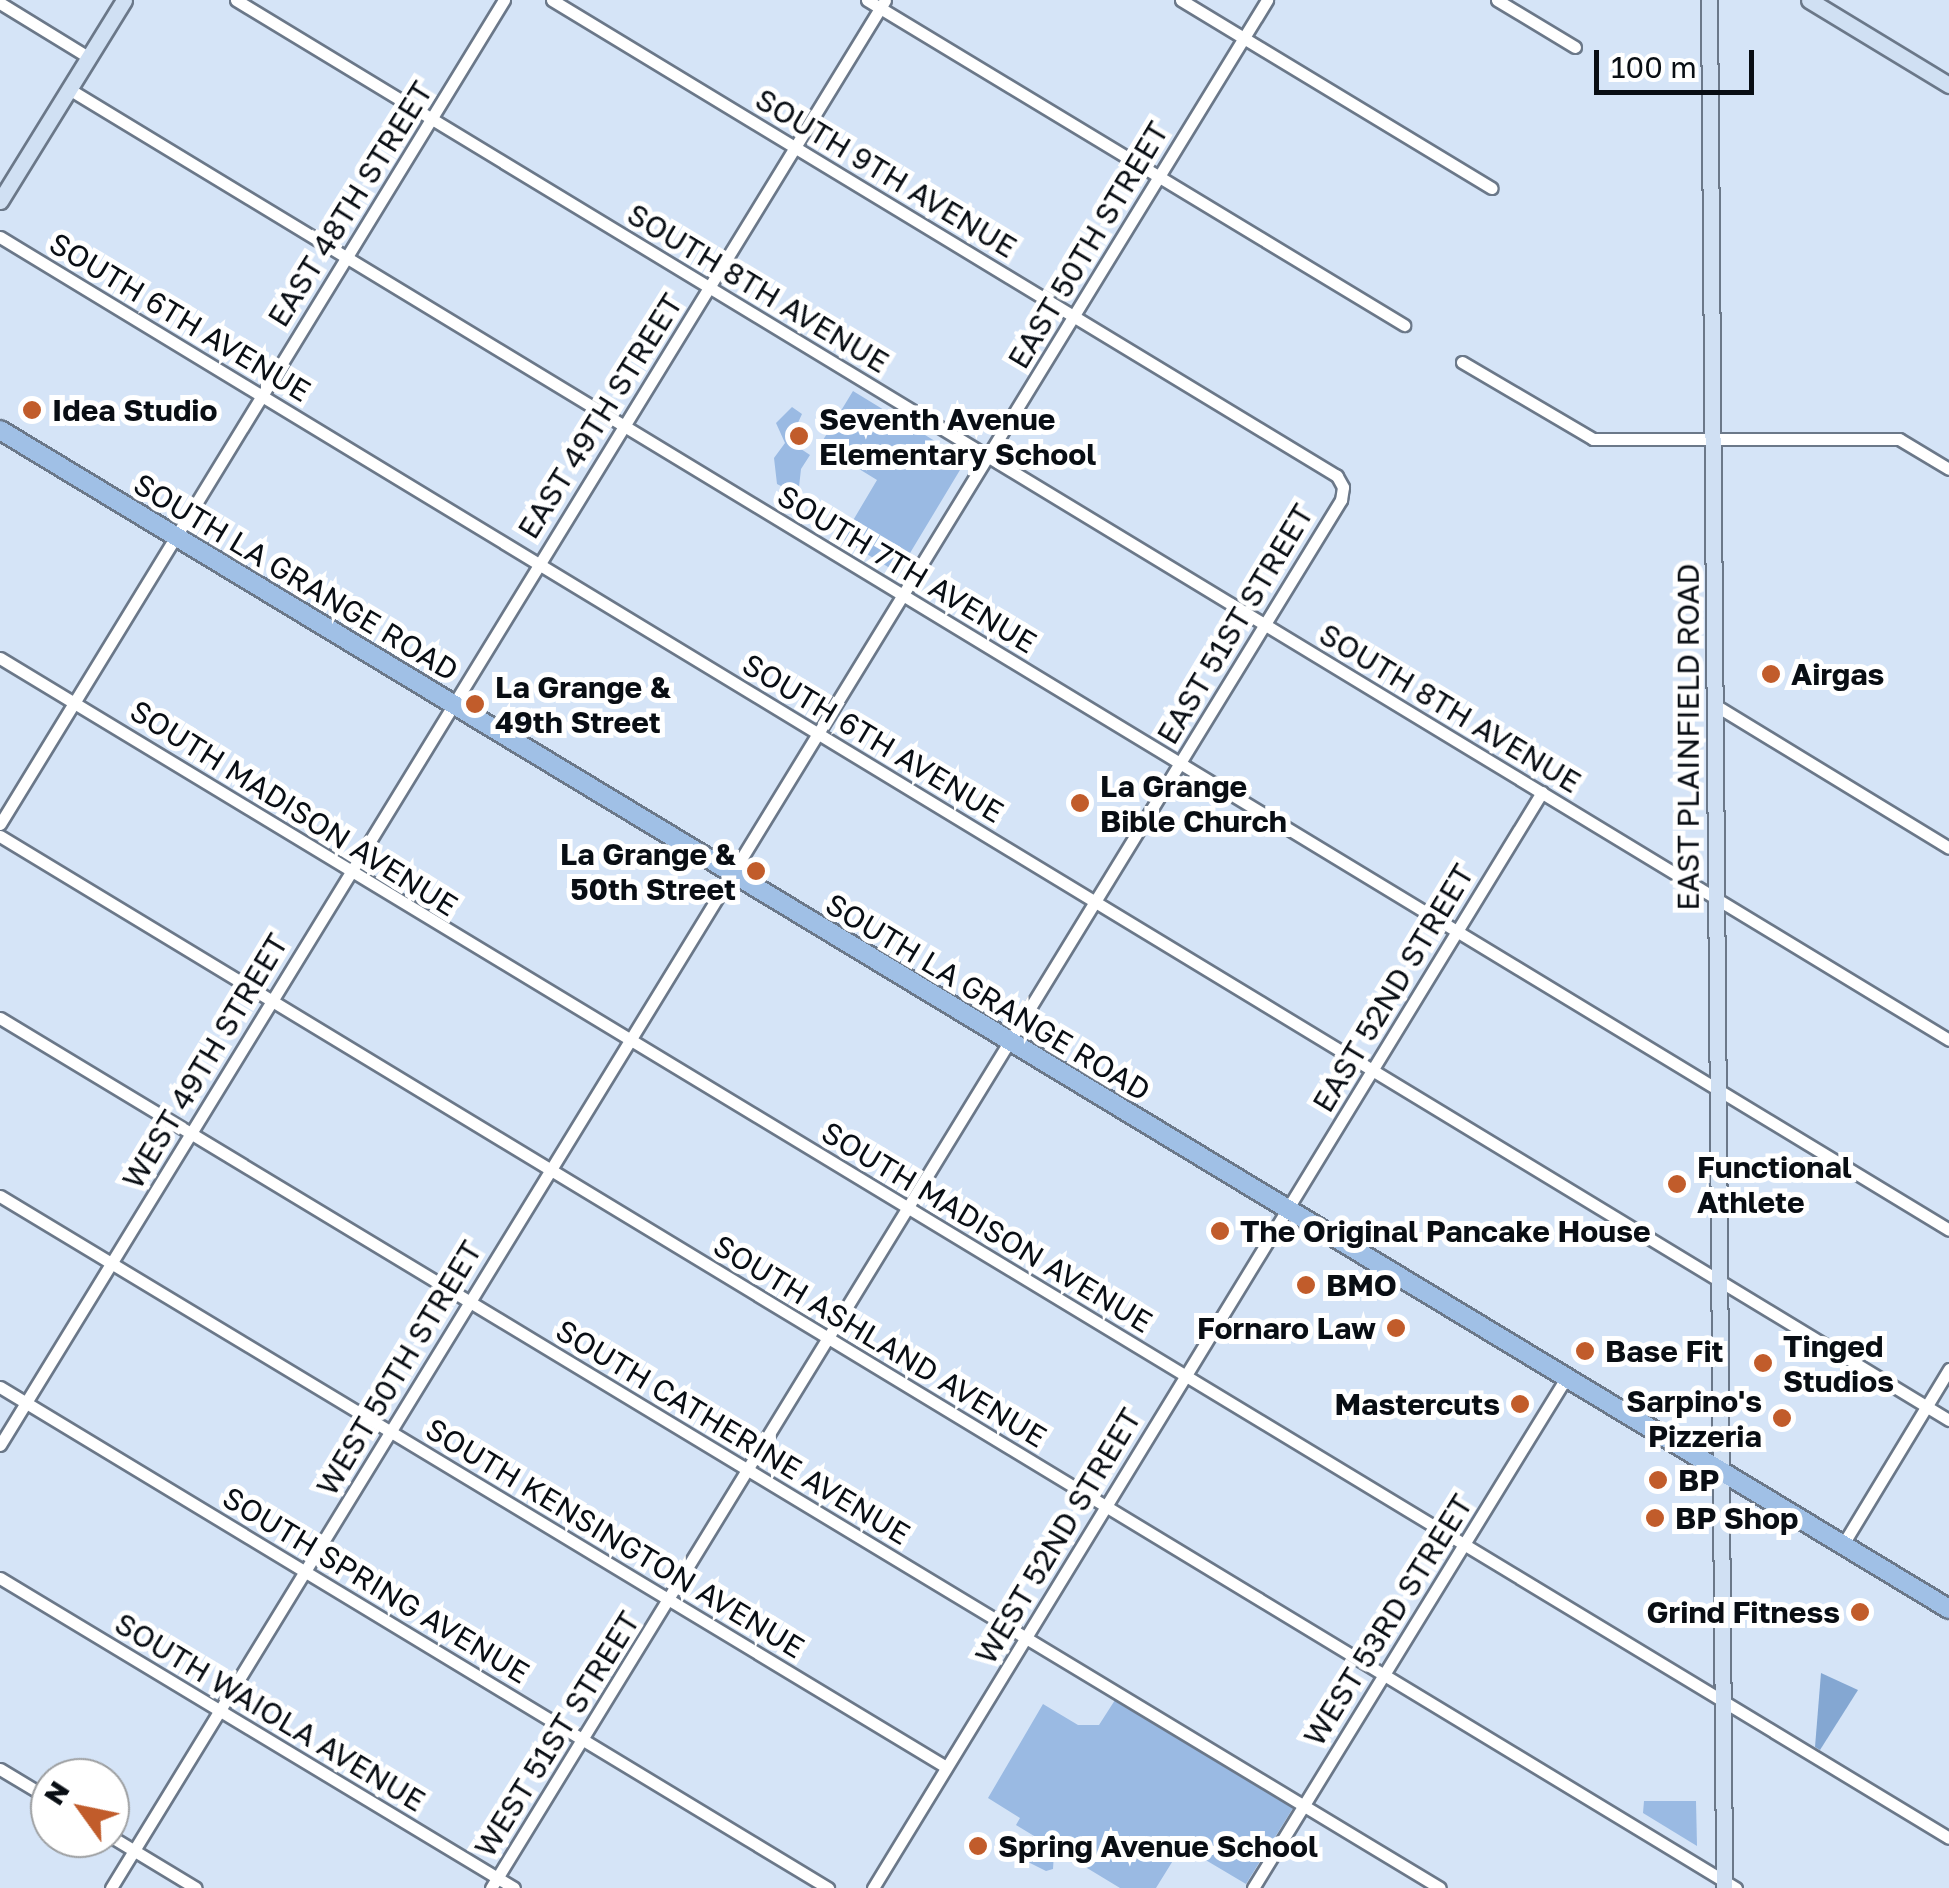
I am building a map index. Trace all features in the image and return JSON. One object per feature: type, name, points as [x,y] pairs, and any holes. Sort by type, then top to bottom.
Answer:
[{"type":"main road","points":[[0,201],[124,0]]},
{"type":"main road","name":"EAST PLAINFIELD ROAD","points":[[1709,0],[1721,1700],[1728,1886]]},
{"type":"main road","points":[[1809,0],[1949,85]]},
{"type":"main road","name":"SOUTH LA GRANGE ROAD","points":[[0,430],[1949,1610]]},
{"type":"street","name":"SOUTH 8TH AVENUE","points":[[236,0],[1949,1040]]},
{"type":"street","name":"EAST 48TH STREET","points":[[0,824],[504,0]]},
{"type":"street","name":"SOUTH 9TH AVENUE","points":[[552,0],[1337,476],[1343,487]]},
{"type":"street","points":[[867,0],[883,4],[1158,178],[1404,325]]},
{"type":"street","points":[[1181,0],[1491,188]]},
{"type":"street","name":"EAST 50TH STREET","points":[[732,874],[1267,0]]},
{"type":"street","points":[[1498,0],[1575,47]]},
{"type":"street","points":[[0,3],[88,57]]},
{"type":"street","name":"EAST 49TH STREET","points":[[452,704],[883,4]]},
{"type":"street","name":"SOUTH 7TH AVENUE","points":[[69,89],[1949,1230]]},
{"type":"street","name":"SOUTH 6TH AVENUE","points":[[0,237],[1949,1420]]},
{"type":"street","points":[[1462,362],[1593,439],[1899,439],[1949,469]]},
{"type":"street","name":"EAST 51ST STREET","points":[[1010,1042],[1341,500],[1343,487]]},
{"type":"street","name":"SOUTH MADISON AVENUE","points":[[0,658],[1949,1838]]},
{"type":"street","name":"WEST 49TH STREET","points":[[0,1445],[452,704]]},
{"type":"street","points":[[1715,705],[1949,848]]},
{"type":"street","name":"EAST 52ND STREET","points":[[1286,1210],[1542,792]]},
{"type":"street","name":"SOUTH ASHLAND AVENUE","points":[[0,836],[1728,1886]]},
{"type":"street","name":"WEST 50TH STREET","points":[[110,1888],[732,874]]},
{"type":"street","name":"SOUTH CATHERINE AVENUE","points":[[0,1018],[1440,1888]]},
{"type":"street","name":"WEST 51ST STREET","points":[[494,1883],[1010,1042]]},
{"type":"street","name":"SOUTH KENSINGTON AVENUE","points":[[0,1196],[946,1768]]},
{"type":"street","name":"WEST 52ND STREET","points":[[873,1888],[1286,1210]]},
{"type":"street","points":[[1842,1546],[1949,1368]]},
{"type":"street","name":"WEST 53RD STREET","points":[[1253,1888],[1566,1378]]},
{"type":"street","name":"SOUTH SPRING AVENUE","points":[[0,1388],[828,1888]]},
{"type":"street","name":"SOUTH WAIOLA AVENUE","points":[[0,1578],[494,1883],[514,1888]]},
{"type":"street","points":[[0,1769],[30,1787]]},
{"type":"street","points":[[130,1848],[196,1888]]},
{"type":"shaded area","points":[[853,391],[966,460],[898,573],[842,539],[877,480],[820,445]]},
{"type":"shaded area","points":[[792,407],[802,414],[796,427],[803,437],[798,447],[810,455],[801,469],[799,487],[791,491],[777,484],[774,458],[785,443],[776,423]]},
{"type":"shaded area","points":[[1821,1673],[1858,1690],[1820,1750],[1815,1747]]},
{"type":"shaded area","points":[[1115,1700],[1293,1808],[1246,1884],[1182,1846],[1156,1888],[1120,1888],[1016,1825],[1020,1818],[988,1798],[1043,1704],[1078,1725],[1099,1725]]},
{"type":"shaded area","points":[[1644,1801],[1696,1801],[1697,1846],[1643,1813]]},
{"type":"shaded area","points":[[1034,1840],[1054,1853],[1053,1869],[1046,1871],[1022,1859],[1019,1851],[1025,1842]]},
{"type":"place","name":"Idea Studio","points":[[32,410]]},
{"type":"place","name":"Seventh Avenue Elementary School","points":[[799,436]]},
{"type":"place","name":"Airgas","points":[[1771,674]]},
{"type":"place","name":"La Grange & 49th Street","points":[[475,704]]},
{"type":"place","name":"La Grange Bible Church","points":[[1080,803]]},
{"type":"place","name":"La Grange & 50th Street","points":[[756,871]]},
{"type":"place","name":"Functional Athlete","points":[[1677,1184]]},
{"type":"place","name":"The Original Pancake House","points":[[1220,1231]]},
{"type":"place","name":"BMO","points":[[1306,1285]]},
{"type":"place","name":"Fornaro Law","points":[[1396,1328]]},
{"type":"place","name":"Base Fit","points":[[1585,1351]]},
{"type":"place","name":"Tinged Studios","points":[[1763,1363]]},
{"type":"place","name":"Mastercuts","points":[[1520,1404]]},
{"type":"place","name":"Sarpino's Pizzeria","points":[[1782,1418]]},
{"type":"place","name":"BP","points":[[1658,1480]]},
{"type":"place","name":"BP Shop","points":[[1655,1518]]},
{"type":"place","name":"Grind Fitness","points":[[1860,1612]]},
{"type":"place","name":"Spring Avenue School","points":[[978,1846]]}]
